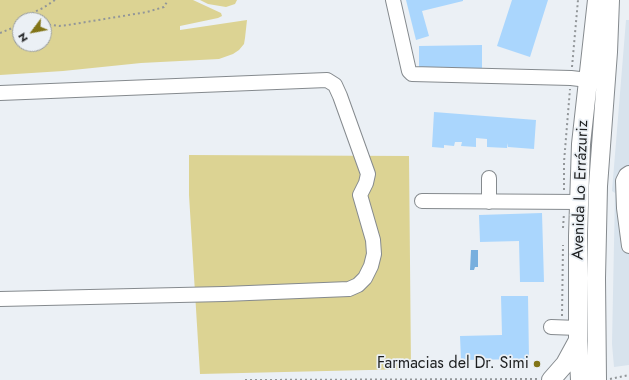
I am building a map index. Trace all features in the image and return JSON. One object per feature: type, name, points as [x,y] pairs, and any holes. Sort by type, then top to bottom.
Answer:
[{"type":"main road","name":"Avenida Lo Errázuriz","points":[[580,380],[578,335],[582,127],[596,0]]},
{"type":"main road","name":"Avenida Lo Errázuriz","points":[[597,380],[596,278],[598,186],[608,52],[610,0]]},
{"type":"main road","points":[[548,379],[565,364],[578,335]]},
{"type":"lane","points":[[394,0],[409,71],[412,74],[571,78],[588,80]]},
{"type":"lane","points":[[0,93],[327,80],[335,85],[340,96],[368,174],[366,183],[360,195],[373,240],[374,254],[371,266],[365,278],[358,285],[349,290],[0,299]]},
{"type":"lane","points":[[629,173],[623,181],[624,208],[629,246]]},
{"type":"lane","points":[[489,178],[489,202]]},
{"type":"lane","points":[[422,202],[580,202]]},
{"type":"lane","points":[[551,327],[578,335]]},
{"type":"path","points":[[34,12],[55,0]]},
{"type":"path","points":[[52,25],[68,25],[147,12],[164,7],[168,0]]},
{"type":"path","points":[[0,33],[12,28]]},
{"type":"path","points":[[607,380],[614,377],[629,375]]},
{"type":"path","points":[[245,380],[548,379]]},
{"type":"shaded area","points":[[0,0],[193,0],[221,13],[222,16],[180,26],[180,30],[247,20],[244,44],[233,54],[219,59],[141,63],[63,71],[0,75]]},
{"type":"shaded area","points":[[200,0],[237,0],[235,4],[226,7],[208,4]]},
{"type":"shaded area","points":[[626,20],[629,20],[629,365],[614,367],[612,344],[615,193],[612,191]]},
{"type":"shaded area","points":[[189,155],[409,156],[411,369],[200,374],[189,195]]},
{"type":"water","points":[[471,250],[478,250],[478,267],[475,267],[474,270],[470,270]]},
{"type":"building","points":[[406,0],[463,1],[422,11],[429,36],[416,40]]},
{"type":"building","points":[[512,0],[548,0],[530,57],[497,46]]},
{"type":"building","points":[[482,45],[482,71],[419,71],[419,46]]},
{"type":"building","points":[[434,112],[536,120],[534,149],[508,147],[508,143],[507,148],[487,147],[487,139],[476,138],[476,147],[461,146],[462,142],[455,142],[454,146],[444,145],[444,148],[432,147]]},
{"type":"building","points":[[542,213],[544,282],[520,282],[519,241],[480,242],[479,215]]},
{"type":"building","points":[[501,296],[528,296],[529,359],[461,360],[460,336],[502,335]]},
{"type":"place","name":"Farmacias del Dr. Simi","points":[[537,364]]}]
